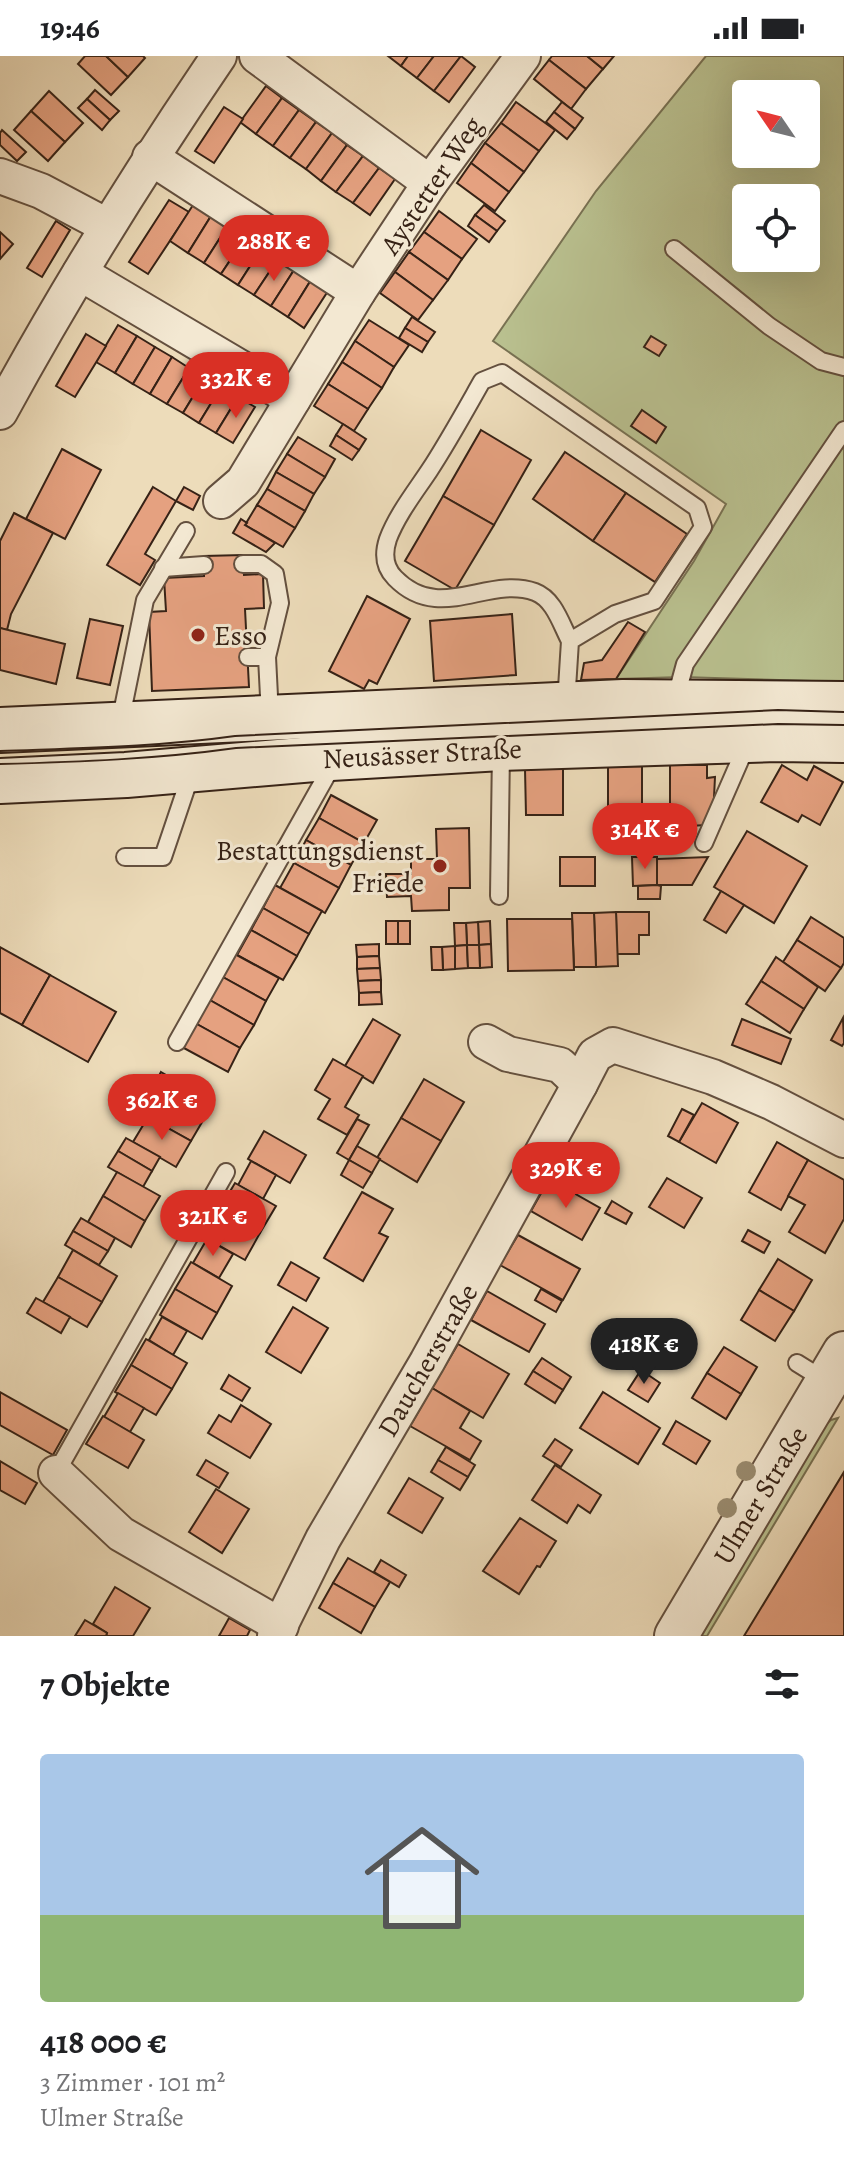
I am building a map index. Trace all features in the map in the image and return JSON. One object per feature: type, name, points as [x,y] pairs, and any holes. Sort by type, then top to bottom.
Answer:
[{"type":"main road","name":"Neusässer Straße","points":[[0,730],[623,702],[844,704]]},
{"type":"main road","name":"Neusässer Straße","points":[[0,781],[501,748],[749,739],[844,740]]},
{"type":"street","points":[[1,410],[107,226],[219,56]]},
{"type":"street","points":[[257,56],[430,183]]},
{"type":"street","name":"Aystetter Weg","points":[[221,501],[243,482],[358,292],[506,61]]},
{"type":"street","points":[[150,157],[358,292]]},
{"type":"street","points":[[0,176],[41,191],[107,226]]},
{"type":"street","points":[[80,273],[293,399]]},
{"type":"street","points":[[486,1042],[508,1054],[560,1065],[580,1084]]},
{"type":"street","name":"Daucherstraße","points":[[278,1631],[323,1539],[435,1349],[595,1055],[613,1045],[713,1077],[771,1102],[844,1140]]},
{"type":"street","name":"Ulmer Straße","points":[[676,1636],[830,1368]]},
{"type":"street","points":[[56,1473],[121,1534],[278,1631]]},
{"type":"lane","points":[[674,249],[769,326],[821,361],[844,367]]},
{"type":"lane","points":[[566,706],[570,641],[547,598],[534,592],[503,589],[449,600],[424,597],[402,585],[389,571],[384,555],[389,537],[410,499],[482,381],[502,373],[697,508],[703,527],[654,601],[615,614],[570,641]]},
{"type":"lane","points":[[678,703],[685,664],[844,430]]},
{"type":"lane","points":[[123,724],[123,708],[145,600],[186,531]]},
{"type":"lane","points":[[243,564],[261,564],[275,574],[280,603],[267,657],[270,718]]},
{"type":"lane","points":[[163,568],[204,565]]},
{"type":"lane","points":[[248,657],[267,657]]},
{"type":"lane","points":[[132,662],[151,661]]},
{"type":"lane","points":[[704,843],[749,739]]},
{"type":"lane","points":[[499,896],[501,748]]},
{"type":"lane","points":[[177,1042],[337,757]]},
{"type":"lane","points":[[125,857],[163,857],[193,769]]},
{"type":"lane","points":[[56,1473],[226,1172]]},
{"type":"green space","points":[[706,56],[844,56],[844,682],[682,677],[616,679],[694,561],[726,504],[493,341],[596,191]]},
{"type":"green space","points":[[838,1418],[707,1636],[696,1636],[825,1425]]},
{"type":"building","points":[[85,56],[106,56],[128,77],[111,95],[78,64]]},
{"type":"building","points":[[106,56],[143,56],[145,58],[128,77]]},
{"type":"building","points":[[388,56],[408,56],[401,66]]},
{"type":"building","points":[[408,56],[434,56],[417,78],[401,66]]},
{"type":"building","points":[[434,56],[461,56],[434,91],[417,78]]},
{"type":"building","points":[[461,56],[475,67],[449,102],[434,91]]},
{"type":"building","points":[[552,56],[587,56],[603,69],[586,89],[549,60]]},
{"type":"building","points":[[587,56],[614,56],[603,69]]},
{"type":"building","points":[[549,60],[586,89],[571,109],[534,79]]},
{"type":"building","points":[[266,86],[282,98],[256,134],[240,122]]},
{"type":"building","points":[[95,90],[119,111],[110,120],[87,99]]},
{"type":"building","points":[[49,91],[83,123],[65,142],[31,111]]},
{"type":"building","points":[[282,98],[299,110],[273,146],[256,134]]},
{"type":"building","points":[[87,99],[110,120],[102,130],[78,108]]},
{"type":"building","points":[[516,102],[555,130],[539,151],[501,123]]},
{"type":"building","points":[[562,102],[583,118],[575,129],[554,112]]},
{"type":"building","points":[[224,107],[243,119],[214,163],[195,151]]},
{"type":"building","points":[[299,110],[316,122],[290,158],[273,146]]},
{"type":"building","points":[[31,111],[65,142],[48,161],[14,130]]},
{"type":"building","points":[[554,112],[575,129],[567,139],[546,122]]},
{"type":"building","points":[[316,122],[332,133],[306,169],[290,158]]},
{"type":"building","points":[[501,123],[539,151],[524,172],[485,143]]},
{"type":"building","points":[[2,130],[26,152],[17,161],[0,145]]},
{"type":"building","points":[[332,133],[347,145],[321,181],[306,169]]},
{"type":"building","points":[[485,143],[524,172],[509,192],[471,163]]},
{"type":"building","points":[[347,145],[363,156],[336,192],[321,181]]},
{"type":"building","points":[[363,156],[379,168],[353,203],[336,192]]},
{"type":"building","points":[[471,163],[509,192],[495,211],[457,183]]},
{"type":"building","points":[[379,168],[395,179],[370,215],[353,203]]},
{"type":"building","points":[[169,200],[189,212],[148,274],[129,262]]},
{"type":"building","points":[[193,205],[211,216],[188,253],[170,241]]},
{"type":"building","points":[[484,205],[505,221],[497,231],[475,215]]},
{"type":"building","points":[[439,211],[477,239],[462,259],[424,232]]},
{"type":"building","points":[[475,215],[497,231],[489,242],[468,226]]},
{"type":"building","points":[[211,216],[227,227],[204,263],[188,253]]},
{"type":"building","points":[[56,221],[70,230],[42,277],[27,268]]},
{"type":"building","points":[[227,227],[245,238],[221,274],[204,263]]},
{"type":"building","points":[[0,232],[13,244],[0,259]]},
{"type":"building","points":[[424,232],[462,259],[448,280],[409,252]]},
{"type":"building","points":[[245,238],[261,249],[238,285],[221,274]]},
{"type":"building","points":[[261,249],[278,259],[254,295],[238,285]]},
{"type":"building","points":[[409,252],[448,280],[433,300],[395,272]]},
{"type":"building","points":[[278,259],[294,270],[271,306],[254,295]]},
{"type":"building","points":[[294,270],[311,280],[288,317],[271,306]]},
{"type":"building","points":[[395,272],[433,300],[418,320],[380,293]]},
{"type":"building","points":[[311,280],[328,291],[304,328],[288,317]]},
{"type":"building","points":[[412,317],[435,332],[428,342],[405,328]]},
{"type":"building","points":[[369,320],[409,345],[394,367],[355,341]]},
{"type":"building","points":[[118,325],[137,336],[115,373],[96,362]]},
{"type":"building","points":[[405,328],[428,342],[422,352],[399,338]]},
{"type":"building","points":[[86,334],[106,346],[75,397],[56,386]]},
{"type":"building","points":[[137,336],[155,347],[133,384],[115,373]]},
{"type":"building","points":[[651,336],[666,345],[659,356],[644,347]]},
{"type":"building","points":[[355,341],[394,367],[382,388],[342,362]]},
{"type":"building","points":[[155,347],[172,357],[150,394],[133,384]]},
{"type":"building","points":[[172,357],[189,368],[167,404],[150,394]]},
{"type":"building","points":[[342,362],[382,388],[368,409],[328,384]]},
{"type":"building","points":[[189,368],[205,377],[183,413],[167,404]]},
{"type":"building","points":[[205,377],[221,387],[199,423],[183,413]]},
{"type":"building","points":[[328,384],[368,409],[354,431],[314,406]]},
{"type":"building","points":[[221,387],[238,397],[216,433],[199,423]]},
{"type":"building","points":[[238,397],[255,407],[233,443],[216,433]]},
{"type":"building","points":[[642,410],[666,427],[656,443],[631,426]]},
{"type":"building","points":[[343,424],[366,439],[359,450],[336,435]]},
{"type":"building","points":[[481,430],[531,460],[494,525],[443,496]]},
{"type":"building","points":[[336,435],[359,450],[352,460],[330,446]]},
{"type":"building","points":[[298,437],[335,459],[325,477],[287,454]]},
{"type":"building","points":[[62,449],[101,470],[65,539],[26,519]]},
{"type":"building","points":[[565,452],[626,493],[593,541],[533,499]]},
{"type":"building","points":[[287,454],[325,477],[314,494],[276,472]]},
{"type":"building","points":[[276,472],[314,494],[305,511],[267,489]]},
{"type":"building","points":[[153,487],[176,501],[145,554],[155,560],[140,585],[107,565]]},
{"type":"building","points":[[184,487],[200,496],[193,510],[176,501]]},
{"type":"building","points":[[267,489],[305,511],[295,528],[257,505]]},
{"type":"building","points":[[626,493],[687,534],[655,582],[593,541]]},
{"type":"building","points":[[443,496],[494,525],[455,590],[405,561]]},
{"type":"building","points":[[257,505],[295,528],[283,547],[245,525]]},
{"type":"building","points":[[14,513],[53,533],[11,614],[7,630],[0,628],[0,541]]},
{"type":"building","points":[[241,519],[247,523],[245,525],[275,543],[266,552],[233,533]]},
{"type":"building","name":"Esso","points":[[243,555],[244,575],[263,574],[264,608],[245,609],[249,687],[152,691],[149,612],[166,611],[164,578],[204,576],[204,556]]},
{"type":"building","points":[[367,596],[410,619],[377,684],[369,680],[364,689],[329,671]]},
{"type":"building","points":[[512,614],[516,675],[434,681],[430,621]]},
{"type":"building","points":[[90,619],[123,626],[110,685],[77,678]]},
{"type":"building","points":[[628,622],[645,632],[616,679],[581,680],[584,663],[602,660]]},
{"type":"building","points":[[0,628],[65,644],[56,684],[0,670]]},
{"type":"building","points":[[670,765],[707,765],[707,778],[715,777],[713,817],[707,825],[670,827]]},
{"type":"building","points":[[782,765],[807,780],[814,766],[843,782],[820,825],[802,815],[798,822],[761,802]]},
{"type":"building","points":[[642,766],[642,815],[608,816],[608,767]]},
{"type":"building","points":[[525,769],[563,769],[563,815],[526,815]]},
{"type":"building","points":[[331,795],[377,820],[364,843],[319,818]]},
{"type":"building","points":[[319,818],[364,843],[351,865],[306,840]]},
{"type":"building","name":"Bestattungsdienst Friede","points":[[469,828],[470,888],[449,888],[449,910],[412,911],[411,896],[387,897],[386,874],[411,874],[411,859],[437,859],[436,829]]},
{"type":"building","points":[[747,831],[807,866],[774,923],[714,887]]},
{"type":"building","points":[[306,840],[351,865],[339,888],[294,863]]},
{"type":"building","points":[[560,857],[595,857],[595,886],[560,886]]},
{"type":"building","points":[[632,857],[657,857],[657,885],[633,886]]},
{"type":"building","points":[[708,857],[692,885],[657,885],[657,859]]},
{"type":"building","points":[[294,863],[339,888],[325,913],[280,888]]},
{"type":"building","points":[[275,885],[322,911],[309,934],[263,908]]},
{"type":"building","points":[[638,886],[661,886],[660,899],[638,899]]},
{"type":"building","points":[[721,891],[744,905],[726,933],[704,920]]},
{"type":"building","points":[[263,908],[309,934],[297,956],[251,930]]},
{"type":"building","points":[[616,912],[649,912],[649,935],[639,935],[639,954],[617,954]]},
{"type":"building","points":[[616,912],[618,966],[596,967],[594,913]]},
{"type":"building","points":[[572,913],[594,913],[596,967],[574,967]]},
{"type":"building","points":[[811,917],[844,938],[844,963],[841,968],[797,940]]},
{"type":"building","points":[[507,919],[572,919],[574,970],[508,971]]},
{"type":"building","points":[[386,921],[398,921],[398,944],[386,944]]},
{"type":"building","points":[[398,921],[410,921],[410,944],[398,944]]},
{"type":"building","points":[[490,921],[491,944],[479,945],[478,922]]},
{"type":"building","points":[[478,922],[479,945],[467,945],[466,923]]},
{"type":"building","points":[[454,923],[466,923],[467,945],[455,946]]},
{"type":"building","points":[[251,930],[297,956],[283,980],[237,955]]},
{"type":"building","points":[[797,940],[841,968],[825,991],[783,962]]},
{"type":"building","points":[[379,944],[379,956],[357,957],[356,945]]},
{"type":"building","points":[[491,944],[492,967],[480,968],[479,945]]},
{"type":"building","points":[[467,945],[468,968],[455,969],[455,946]]},
{"type":"building","points":[[467,945],[479,945],[480,968],[468,968]]},
{"type":"building","points":[[455,946],[455,969],[443,970],[442,947]]},
{"type":"building","points":[[0,947],[50,975],[22,1025],[0,1013]]},
{"type":"building","points":[[431,947],[442,947],[443,970],[432,970]]},
{"type":"building","points":[[233,953],[279,978],[266,1001],[221,976]]},
{"type":"building","points":[[379,956],[380,968],[357,969],[357,957]]},
{"type":"building","points":[[776,957],[818,987],[804,1009],[761,981]]},
{"type":"building","points":[[380,968],[381,980],[358,981],[357,969]]},
{"type":"building","points":[[50,975],[116,1012],[88,1062],[22,1025]]},
{"type":"building","points":[[221,976],[266,1001],[254,1025],[208,999]]},
{"type":"building","points":[[381,980],[381,992],[359,993],[358,981]]},
{"type":"building","points":[[761,981],[804,1009],[790,1033],[746,1004]]},
{"type":"building","points":[[381,992],[382,1004],[359,1005],[359,993]]},
{"type":"building","points":[[208,999],[254,1025],[240,1048],[195,1023]]},
{"type":"building","points":[[843,1018],[844,1043],[842,1046],[831,1040]]},
{"type":"building","points":[[373,1019],[400,1035],[373,1083],[345,1066]]},
{"type":"building","points":[[742,1019],[791,1039],[781,1064],[732,1045]]},
{"type":"building","points":[[195,1023],[240,1048],[228,1072],[182,1047]]},
{"type":"building","points":[[333,1059],[363,1076],[345,1107],[359,1115],[347,1135],[318,1119],[330,1099],[315,1090]]},
{"type":"building","points":[[161,1072],[197,1093],[188,1107],[153,1087]]},
{"type":"building","points":[[424,1079],[464,1102],[441,1141],[401,1118]]},
{"type":"building","points":[[162,1092],[205,1117],[191,1141],[148,1117]]},
{"type":"building","points":[[702,1103],[738,1123],[716,1163],[679,1142]]},
{"type":"building","points":[[682,1109],[694,1115],[679,1142],[668,1136]]},
{"type":"building","points":[[148,1117],[191,1141],[176,1167],[133,1142]]},
{"type":"building","points":[[401,1118],[441,1141],[417,1182],[377,1158]]},
{"type":"building","points":[[357,1119],[369,1125],[349,1160],[337,1153]]},
{"type":"building","points":[[264,1131],[306,1155],[290,1183],[248,1159]]},
{"type":"building","points":[[126,1138],[160,1157],[152,1171],[118,1151]]},
{"type":"building","points":[[777,1142],[808,1160],[781,1210],[749,1192]]},
{"type":"building","points":[[357,1146],[380,1159],[372,1173],[349,1160]]},
{"type":"building","points":[[118,1151],[152,1171],[143,1187],[108,1167]]},
{"type":"building","points":[[349,1160],[372,1173],[363,1188],[341,1175]]},
{"type":"building","points":[[808,1160],[844,1180],[844,1219],[825,1253],[789,1232],[805,1205],[788,1196]]},
{"type":"building","points":[[251,1161],[276,1175],[263,1199],[238,1185]]},
{"type":"building","points":[[117,1172],[160,1196],[145,1221],[103,1196]]},
{"type":"building","points":[[667,1178],[702,1198],[684,1228],[649,1207]]},
{"type":"building","points":[[549,1179],[600,1208],[582,1240],[531,1211]]},
{"type":"building","points":[[235,1183],[276,1206],[260,1233],[219,1210]]},
{"type":"building","points":[[362,1192],[393,1209],[379,1233],[388,1237],[363,1281],[324,1258]]},
{"type":"building","points":[[103,1196],[145,1221],[131,1247],[88,1222]]},
{"type":"building","points":[[612,1201],[632,1213],[626,1224],[605,1213]]},
{"type":"building","points":[[219,1210],[260,1233],[245,1260],[204,1237]]},
{"type":"building","points":[[81,1218],[115,1238],[108,1251],[73,1231]]},
{"type":"building","points":[[748,1230],[770,1242],[764,1253],[742,1241]]},
{"type":"building","points":[[73,1231],[108,1251],[99,1265],[65,1245]]},
{"type":"building","points":[[518,1235],[580,1269],[563,1300],[500,1265]]},
{"type":"building","points":[[207,1239],[233,1254],[219,1278],[193,1263]]},
{"type":"building","points":[[73,1250],[117,1276],[102,1302],[58,1277]]},
{"type":"building","points":[[778,1259],[812,1280],[794,1311],[759,1290]]},
{"type":"building","points":[[191,1262],[232,1286],[217,1313],[175,1289]]},
{"type":"building","points":[[291,1262],[319,1278],[306,1301],[278,1285]]},
{"type":"building","points":[[58,1277],[102,1302],[87,1327],[43,1302]]},
{"type":"building","points":[[175,1289],[217,1313],[202,1339],[160,1315]]},
{"type":"building","points":[[541,1289],[562,1301],[556,1312],[535,1300]]},
{"type":"building","points":[[759,1290],[794,1311],[775,1341],[741,1320]]},
{"type":"building","points":[[487,1291],[545,1324],[529,1352],[471,1320]]},
{"type":"building","points":[[36,1298],[70,1317],[61,1333],[27,1313]]},
{"type":"building","points":[[293,1307],[328,1328],[301,1373],[266,1352]]},
{"type":"building","points":[[162,1317],[187,1331],[173,1355],[149,1340]]},
{"type":"building","points":[[146,1339],[187,1363],[172,1389],[131,1365]]},
{"type":"building","points":[[458,1344],[509,1374],[483,1418],[432,1388]]},
{"type":"building","points":[[724,1347],[757,1367],[741,1394],[707,1373]]},
{"type":"building","points":[[542,1358],[571,1377],[563,1390],[533,1371]]},
{"type":"building","points":[[131,1365],[172,1389],[156,1415],[115,1392]]},
{"type":"building","points":[[641,1370],[660,1383],[648,1402],[628,1390]]},
{"type":"building","points":[[533,1371],[563,1390],[555,1403],[525,1384]]},
{"type":"building","points":[[707,1373],[741,1394],[726,1419],[692,1398]]},
{"type":"building","points":[[229,1375],[250,1388],[242,1401],[221,1389]]},
{"type":"building","points":[[432,1388],[470,1411],[460,1428],[481,1441],[470,1460],[410,1426]]},
{"type":"building","points":[[0,1392],[67,1430],[53,1455],[0,1425]]},
{"type":"building","points":[[603,1392],[660,1428],[638,1464],[580,1428]]},
{"type":"building","points":[[118,1393],[144,1408],[130,1432],[104,1417]]},
{"type":"building","points":[[241,1405],[271,1424],[250,1458],[208,1433],[219,1415],[231,1422]]},
{"type":"building","points":[[103,1416],[144,1440],[128,1468],[86,1444]]},
{"type":"building","points":[[676,1421],[710,1441],[696,1464],[663,1444]]},
{"type":"building","points":[[555,1439],[572,1450],[561,1467],[543,1456]]},
{"type":"building","points":[[446,1447],[475,1465],[468,1477],[438,1460]]},
{"type":"building","points":[[206,1460],[228,1473],[219,1488],[197,1475]]},
{"type":"building","points":[[438,1460],[468,1477],[460,1490],[431,1472]]},
{"type":"building","points":[[0,1461],[37,1483],[25,1504],[0,1490]]},
{"type":"building","points":[[555,1465],[601,1495],[590,1513],[578,1505],[567,1523],[532,1500]]},
{"type":"building","points":[[844,1472],[844,1636],[744,1636]]},
{"type":"building","points":[[409,1478],[443,1498],[422,1533],[388,1513]]},
{"type":"building","points":[[216,1489],[249,1509],[222,1553],[189,1532]]},
{"type":"building","points":[[520,1518],[556,1541],[519,1594],[483,1571]]},
{"type":"building","points":[[348,1558],[390,1582],[375,1607],[333,1583]]},
{"type":"building","points":[[381,1560],[406,1575],[399,1587],[374,1572]]},
{"type":"building","points":[[333,1583],[375,1607],[361,1633],[319,1608]]},
{"type":"building","points":[[115,1587],[150,1608],[133,1636],[106,1636],[107,1633],[93,1624]]},
{"type":"building","points":[[229,1618],[250,1630],[247,1636],[219,1636]]},
{"type":"building","points":[[85,1620],[107,1633],[106,1636],[75,1636]]},
{"type":"tram line","points":[[0,751],[147,745],[235,736],[778,710],[844,712]]},
{"type":"tram line","points":[[0,764],[118,759],[236,748],[778,724],[844,725]]},
{"type":"place","name":"Esso","points":[[198,635]]},
{"type":"place","name":"Bestattungsdienst Friede","points":[[440,866]]}]
